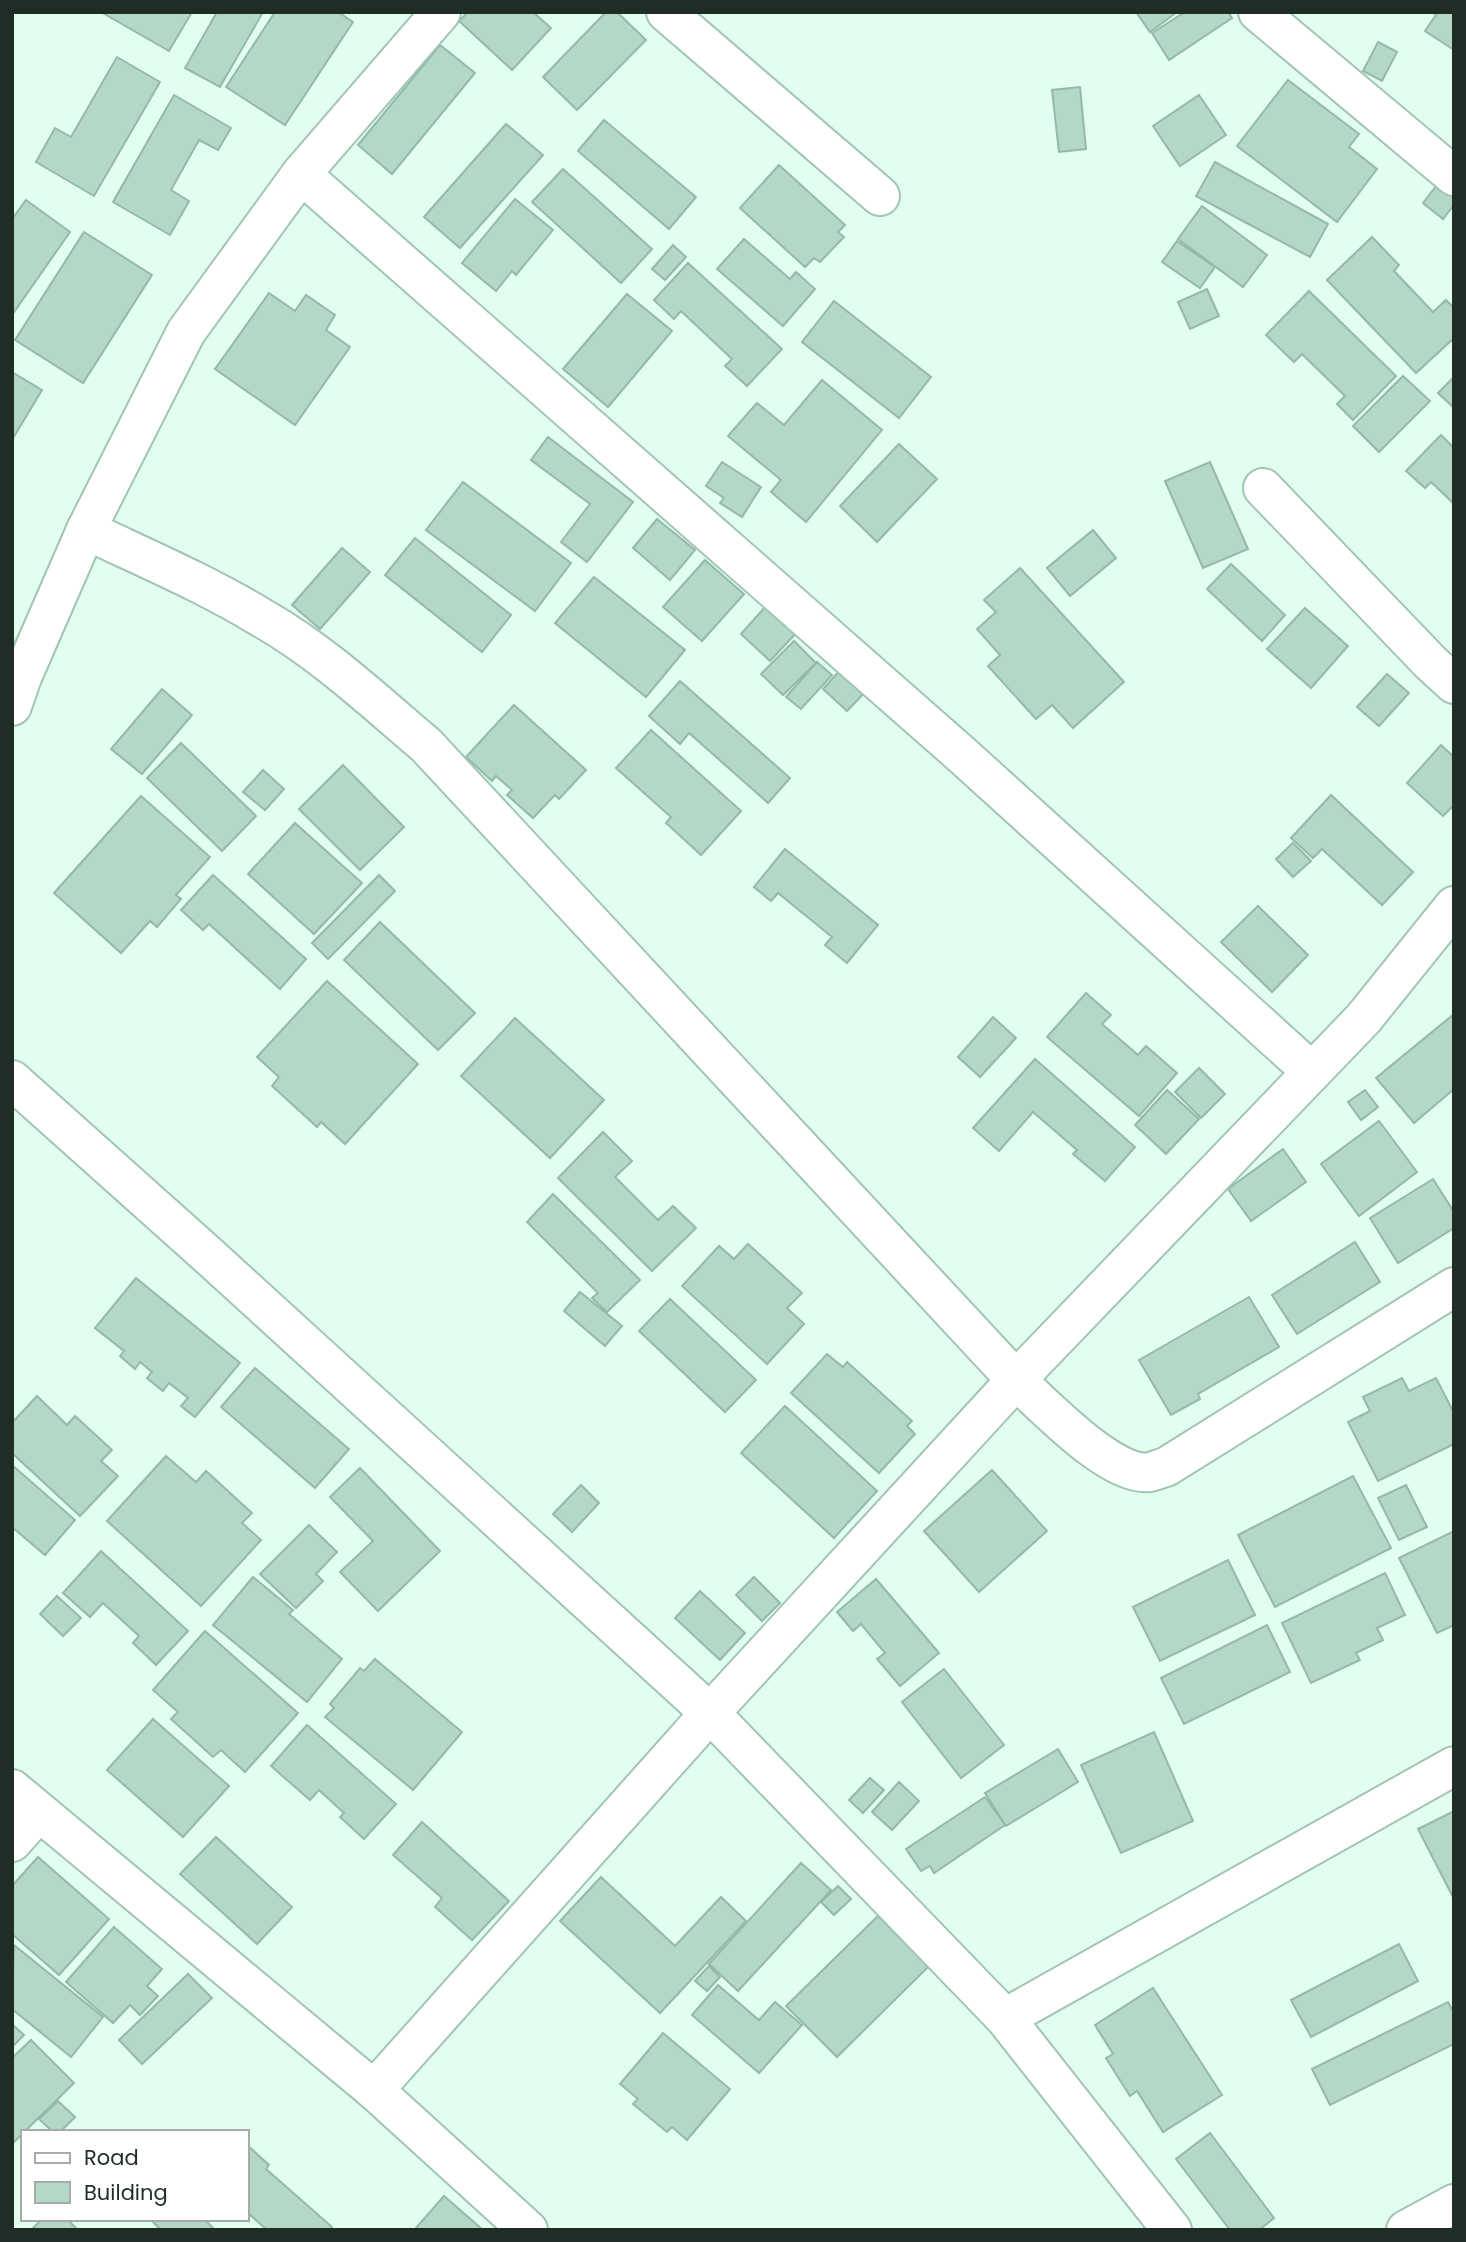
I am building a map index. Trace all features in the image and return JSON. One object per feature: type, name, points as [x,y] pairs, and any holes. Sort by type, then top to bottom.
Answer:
[{"type":"street","points":[[12,706],[86,530],[186,332],[301,174],[441,12]]},
{"type":"street","points":[[666,12],[880,197]]},
{"type":"street","points":[[1258,12],[1454,176]]},
{"type":"street","points":[[301,174],[961,754],[1312,1072]]},
{"type":"street","points":[[1263,488],[1454,684]]},
{"type":"street","points":[[86,530],[264,618],[337,670],[426,745],[1016,1380],[1100,1455],[1124,1468],[1149,1473],[1166,1466],[1454,1287]]},
{"type":"street","points":[[374,2090],[710,1713],[1016,1380],[1364,1018],[1454,906]]},
{"type":"street","points":[[12,1080],[710,1713],[1005,2018],[1172,2230]]},
{"type":"street","points":[[1005,2018],[1454,1766]]},
{"type":"street","points":[[12,1842],[25,1800],[374,2090],[528,2230]]},
{"type":"street","points":[[1406,2230],[1454,2204]]},
{"type":"building","points":[[101,12],[192,12],[169,51]]},
{"type":"building","points":[[217,12],[263,12],[220,87],[185,68]]},
{"type":"building","points":[[275,12],[338,12],[353,22],[285,125],[226,87]]},
{"type":"building","points":[[468,12],[533,12],[551,28],[512,70],[459,21]]},
{"type":"building","points":[[606,12],[617,12],[646,40],[577,110],[543,77]]},
{"type":"building","points":[[1136,12],[1177,12],[1150,32]]},
{"type":"building","points":[[1185,12],[1228,12],[1232,18],[1169,60],[1152,33]]},
{"type":"building","points":[[1432,12],[1454,12],[1454,50],[1425,31],[1436,15]]},
{"type":"building","points":[[1378,42],[1397,52],[1382,81],[1363,71]]},
{"type":"building","points":[[440,45],[475,73],[392,174],[358,145]]},
{"type":"building","points":[[117,57],[160,82],[94,196],[36,162],[55,128],[71,137]]},
{"type":"building","points":[[1288,80],[1359,134],[1349,147],[1377,169],[1337,222],[1237,146]]},
{"type":"building","points":[[1080,87],[1086,149],[1059,152],[1052,90]]},
{"type":"building","points":[[174,95],[231,128],[218,150],[199,140],[171,190],[189,201],[170,235],[113,202]]},
{"type":"building","points":[[1199,95],[1226,135],[1180,166],[1153,126]]},
{"type":"building","points":[[604,120],[696,197],[669,229],[578,151]]},
{"type":"building","points":[[506,124],[543,155],[460,248],[424,217]]},
{"type":"building","points":[[1215,162],[1328,224],[1310,257],[1196,196]]},
{"type":"building","points":[[779,165],[845,225],[838,232],[844,237],[820,262],[814,258],[805,267],[740,208]]},
{"type":"building","points":[[563,169],[652,249],[621,283],[532,202]]},
{"type":"building","points":[[1437,185],[1454,198],[1454,205],[1443,219],[1423,203]]},
{"type":"building","points":[[515,199],[553,230],[516,275],[512,271],[496,291],[462,263]]},
{"type":"building","points":[[26,200],[70,232],[12,315],[12,219]]},
{"type":"building","points":[[1202,206],[1267,255],[1243,287],[1178,239]]},
{"type":"building","points":[[84,232],[152,275],[83,383],[15,340]]},
{"type":"building","points":[[1372,237],[1399,265],[1394,271],[1433,312],[1446,300],[1454,308],[1454,338],[1416,373],[1327,280]]},
{"type":"building","points":[[744,239],[790,279],[796,272],[815,289],[783,326],[717,269]]},
{"type":"building","points":[[1177,241],[1215,267],[1200,288],[1162,262]]},
{"type":"building","points":[[673,245],[686,257],[665,280],[652,269]]},
{"type":"building","points":[[688,263],[782,349],[747,386],[725,366],[732,359],[681,311],[674,319],[654,300]]},
{"type":"building","points":[[1207,289],[1219,316],[1190,329],[1178,302]]},
{"type":"building","points":[[1309,291],[1396,376],[1353,420],[1337,404],[1345,396],[1302,354],[1294,362],[1266,335]]},
{"type":"building","points":[[269,293],[295,311],[306,295],[335,315],[326,330],[350,347],[295,425],[215,369]]},
{"type":"building","points":[[627,294],[672,331],[608,407],[563,369]]},
{"type":"building","points":[[834,301],[931,377],[899,418],[802,342]]},
{"type":"building","points":[[12,372],[42,390],[12,440]]},
{"type":"building","points":[[1403,376],[1430,401],[1379,452],[1353,426]]},
{"type":"building","points":[[1454,377],[1454,408],[1438,393]]},
{"type":"building","points":[[822,380],[882,430],[806,522],[771,492],[781,480],[728,436],[757,403],[784,425]]},
{"type":"building","points":[[1441,435],[1454,448],[1454,504],[1431,482],[1425,488],[1406,471]]},
{"type":"building","points":[[548,437],[633,502],[587,562],[561,542],[590,504],[531,460]]},
{"type":"building","points":[[899,444],[937,479],[877,542],[840,506]]},
{"type":"building","points":[[722,462],[761,487],[742,517],[720,503],[724,498],[706,486]]},
{"type":"building","points":[[1210,462],[1248,549],[1203,568],[1165,481]]},
{"type":"building","points":[[463,482],[571,563],[535,611],[426,530]]},
{"type":"building","points":[[657,519],[695,550],[670,580],[633,548]]},
{"type":"building","points":[[1093,530],[1116,558],[1070,596],[1047,568]]},
{"type":"building","points":[[415,538],[511,615],[482,652],[385,575]]},
{"type":"building","points":[[342,548],[370,572],[320,629],[292,605]]},
{"type":"building","points":[[705,560],[744,594],[702,641],[663,607]]},
{"type":"building","points":[[1231,564],[1285,615],[1262,641],[1207,589]]},
{"type":"building","points":[[1020,568],[1124,682],[1073,728],[1052,705],[1036,719],[988,666],[1000,655],[977,629],[996,612],[984,600]]},
{"type":"building","points":[[594,577],[685,650],[646,697],[555,623]]},
{"type":"building","points":[[767,605],[797,632],[770,661],[741,634]]},
{"type":"building","points":[[1305,608],[1348,646],[1311,688],[1267,649]]},
{"type":"building","points":[[794,641],[816,663],[783,695],[761,674]]},
{"type":"building","points":[[817,662],[832,675],[801,709],[786,697]]},
{"type":"building","points":[[843,667],[867,690],[847,711],[823,689]]},
{"type":"building","points":[[1387,674],[1409,693],[1379,726],[1357,707]]},
{"type":"building","points":[[680,681],[790,778],[768,803],[689,733],[680,744],[649,716]]},
{"type":"building","points":[[162,689],[192,715],[142,774],[111,749]]},
{"type":"building","points":[[514,705],[586,770],[559,799],[555,795],[533,818],[507,795],[512,790],[496,776],[492,781],[466,757]]},
{"type":"building","points":[[651,730],[741,811],[701,855],[666,823],[671,817],[616,768]]},
{"type":"building","points":[[181,743],[256,816],[222,851],[147,778]]},
{"type":"building","points":[[1441,745],[1454,757],[1454,805],[1443,816],[1407,783]]},
{"type":"building","points":[[343,765],[404,827],[360,870],[299,809]]},
{"type":"building","points":[[263,770],[284,789],[265,810],[243,792]]},
{"type":"building","points":[[1331,795],[1413,872],[1382,905],[1322,849],[1313,858],[1291,838]]},
{"type":"building","points":[[141,796],[210,857],[176,895],[181,899],[157,927],[150,921],[121,953],[54,893]]},
{"type":"building","points":[[295,823],[362,883],[314,934],[248,874]]},
{"type":"building","points":[[1293,843],[1311,861],[1293,877],[1276,859]]},
{"type":"building","points":[[785,849],[878,925],[847,963],[825,945],[832,937],[778,893],[771,901],[754,887]]},
{"type":"building","points":[[213,875],[306,959],[280,989],[209,924],[203,930],[181,910]]},
{"type":"building","points":[[379,875],[395,891],[328,959],[312,943]]},
{"type":"building","points":[[1258,906],[1308,955],[1272,992],[1221,942]]},
{"type":"building","points":[[380,922],[475,1013],[438,1050],[344,960]]},
{"type":"building","points":[[327,981],[418,1064],[345,1144],[321,1122],[317,1127],[272,1086],[279,1077],[257,1057]]},
{"type":"building","points":[[1086,993],[1111,1015],[1102,1024],[1138,1055],[1146,1046],[1177,1073],[1139,1116],[1047,1037]]},
{"type":"building","points":[[1454,1014],[1454,1089],[1414,1123],[1376,1078]]},
{"type":"building","points":[[993,1017],[1016,1038],[980,1077],[958,1057]]},
{"type":"building","points":[[515,1018],[604,1100],[550,1158],[461,1076]]},
{"type":"building","points":[[1035,1059],[1135,1147],[1105,1181],[1073,1154],[1077,1150],[1033,1112],[999,1151],[973,1128]]},
{"type":"building","points":[[1199,1068],[1225,1094],[1201,1118],[1175,1092]]},
{"type":"building","points":[[1167,1090],[1199,1119],[1166,1154],[1135,1125]]},
{"type":"building","points":[[1365,1090],[1378,1107],[1361,1120],[1348,1102]]},
{"type":"building","points":[[1379,1121],[1417,1172],[1359,1216],[1321,1164]]},
{"type":"building","points":[[603,1132],[632,1161],[615,1177],[658,1220],[673,1206],[696,1228],[652,1271],[558,1178]]},
{"type":"building","points":[[1283,1149],[1306,1182],[1251,1221],[1228,1189]]},
{"type":"building","points":[[1433,1179],[1454,1212],[1454,1228],[1398,1263],[1370,1218]]},
{"type":"building","points":[[553,1194],[640,1280],[607,1312],[592,1298],[598,1293],[527,1222]]},
{"type":"building","points":[[1355,1242],[1380,1282],[1297,1334],[1272,1295]]},
{"type":"building","points":[[748,1244],[802,1293],[787,1308],[804,1324],[767,1364],[682,1286],[719,1246],[734,1259]]},
{"type":"building","points":[[136,1278],[240,1363],[195,1417],[181,1406],[188,1398],[169,1383],[163,1391],[147,1378],[152,1372],[140,1362],[135,1369],[120,1356],[124,1351],[95,1328]]},
{"type":"building","points":[[580,1292],[622,1326],[605,1346],[564,1311]]},
{"type":"building","points":[[1249,1297],[1279,1347],[1198,1394],[1200,1399],[1171,1415],[1139,1360]]},
{"type":"building","points":[[670,1299],[756,1380],[725,1412],[639,1331]]},
{"type":"building","points":[[827,1354],[843,1367],[847,1362],[912,1421],[907,1426],[915,1434],[879,1473],[791,1393]]},
{"type":"building","points":[[255,1368],[349,1449],[315,1488],[221,1407]]},
{"type":"building","points":[[1402,1378],[1409,1391],[1436,1378],[1454,1413],[1454,1444],[1378,1481],[1348,1422],[1370,1411],[1363,1397]]},
{"type":"building","points":[[37,1396],[67,1425],[75,1416],[112,1450],[101,1461],[118,1476],[80,1516],[12,1453],[12,1423]]},
{"type":"building","points":[[785,1406],[877,1491],[834,1538],[741,1453]]},
{"type":"building","points":[[166,1456],[196,1482],[206,1471],[252,1513],[242,1523],[261,1540],[201,1606],[107,1521]]},
{"type":"building","points":[[12,1465],[75,1520],[45,1555],[12,1527]]},
{"type":"building","points":[[360,1468],[440,1551],[378,1611],[340,1572],[373,1541],[330,1497]]},
{"type":"building","points":[[992,1470],[1047,1531],[979,1592],[924,1531]]},
{"type":"building","points":[[1353,1476],[1391,1548],[1275,1607],[1238,1535]]},
{"type":"building","points":[[581,1485],[599,1503],[572,1532],[553,1514]]},
{"type":"building","points":[[1406,1485],[1427,1527],[1399,1540],[1378,1498]]},
{"type":"building","points":[[309,1525],[337,1552],[316,1574],[323,1581],[296,1608],[260,1574]]},
{"type":"building","points":[[1454,1531],[1454,1625],[1437,1633],[1399,1558]]},
{"type":"building","points":[[101,1551],[188,1631],[156,1665],[133,1643],[139,1636],[103,1603],[90,1617],[63,1593]]},
{"type":"building","points":[[1228,1560],[1255,1615],[1160,1661],[1133,1607]]},
{"type":"building","points":[[1385,1573],[1405,1615],[1377,1628],[1383,1640],[1356,1653],[1360,1660],[1311,1683],[1282,1623]]},
{"type":"building","points":[[253,1577],[293,1610],[289,1614],[342,1659],[307,1702],[213,1625]]},
{"type":"building","points":[[754,1577],[780,1603],[762,1621],[736,1595]]},
{"type":"building","points":[[876,1579],[939,1653],[900,1686],[877,1659],[885,1653],[861,1624],[853,1631],[837,1612]]},
{"type":"building","points":[[700,1591],[745,1633],[720,1660],[675,1618]]},
{"type":"building","points":[[57,1596],[81,1618],[63,1636],[40,1614]]},
{"type":"building","points":[[1267,1625],[1290,1672],[1184,1724],[1161,1678]]},
{"type":"building","points":[[205,1631],[298,1713],[245,1772],[221,1750],[213,1757],[171,1719],[178,1712],[153,1690]]},
{"type":"building","points":[[375,1659],[462,1732],[413,1790],[325,1717],[334,1708],[330,1704],[360,1668],[364,1671]]},
{"type":"building","points":[[944,1669],[1004,1745],[961,1778],[902,1702]]},
{"type":"building","points":[[153,1719],[229,1786],[183,1837],[107,1770]]},
{"type":"building","points":[[307,1725],[396,1804],[364,1839],[340,1817],[344,1813],[319,1790],[310,1800],[271,1766]]},
{"type":"building","points":[[1154,1732],[1193,1821],[1121,1853],[1081,1765]]},
{"type":"building","points":[[1058,1749],[1078,1782],[1006,1826],[985,1793]]},
{"type":"building","points":[[870,1778],[884,1790],[863,1813],[849,1800]]},
{"type":"building","points":[[899,1782],[919,1801],[892,1830],[872,1812]]},
{"type":"building","points":[[985,1797],[1005,1825],[934,1873],[930,1866],[921,1871],[906,1849]]},
{"type":"building","points":[[1454,1811],[1454,1899],[1418,1829]]},
{"type":"building","points":[[422,1822],[509,1901],[472,1940],[435,1907],[442,1898],[393,1855]]},
{"type":"building","points":[[216,1837],[292,1907],[257,1944],[180,1874]]},
{"type":"building","points":[[38,1857],[109,1919],[59,1975],[12,1934],[12,1886]]},
{"type":"building","points":[[801,1863],[831,1890],[738,1991],[709,1964]]},
{"type":"building","points":[[601,1877],[675,1946],[721,1897],[746,1921],[660,2013],[560,1921]]},
{"type":"building","points":[[838,1886],[851,1899],[834,1915],[821,1902]]},
{"type":"building","points":[[878,1916],[929,1966],[837,2057],[786,2006]]},
{"type":"building","points":[[114,1927],[162,1969],[147,1986],[158,1996],[140,2015],[130,2005],[113,2023],[66,1982]]},
{"type":"building","points":[[1399,1944],[1418,1981],[1311,2037],[1291,2000]]},
{"type":"building","points":[[14,1945],[103,2017],[71,2057],[12,2009]]},
{"type":"building","points":[[709,1966],[720,1977],[707,1991],[695,1981]]},
{"type":"building","points":[[188,1974],[212,1998],[142,2064],[119,2040]]},
{"type":"building","points":[[718,1985],[759,2020],[775,2002],[802,2025],[759,2073],[692,2015]]},
{"type":"building","points":[[1153,1988],[1222,2095],[1163,2132],[1137,2091],[1130,2096],[1106,2058],[1113,2054],[1095,2025]]},
{"type":"building","points":[[1448,2002],[1454,2013],[1454,2044],[1330,2105],[1312,2069]]},
{"type":"building","points":[[12,2024],[24,2035],[12,2047]]},
{"type":"building","points":[[663,2033],[730,2089],[687,2140],[672,2127],[667,2132],[633,2104],[638,2099],[620,2084]]},
{"type":"building","points":[[31,2040],[74,2083],[26,2130],[21,2130],[21,2135],[12,2144],[12,2058]]},
{"type":"building","points":[[58,2101],[75,2117],[62,2130],[51,2130],[39,2119]]},
{"type":"building","points":[[1210,2133],[1274,2218],[1259,2230],[1230,2230],[1176,2159]]},
{"type":"building","points":[[248,2146],[269,2165],[266,2169],[332,2227],[329,2230],[267,2230],[248,2213]]},
{"type":"building","points":[[444,2196],[483,2230],[415,2229]]},
{"type":"building","points":[[40,2221],[69,2221],[78,2230],[31,2230]]},
{"type":"building","points":[[152,2221],[206,2221],[215,2230],[161,2230]]}]
